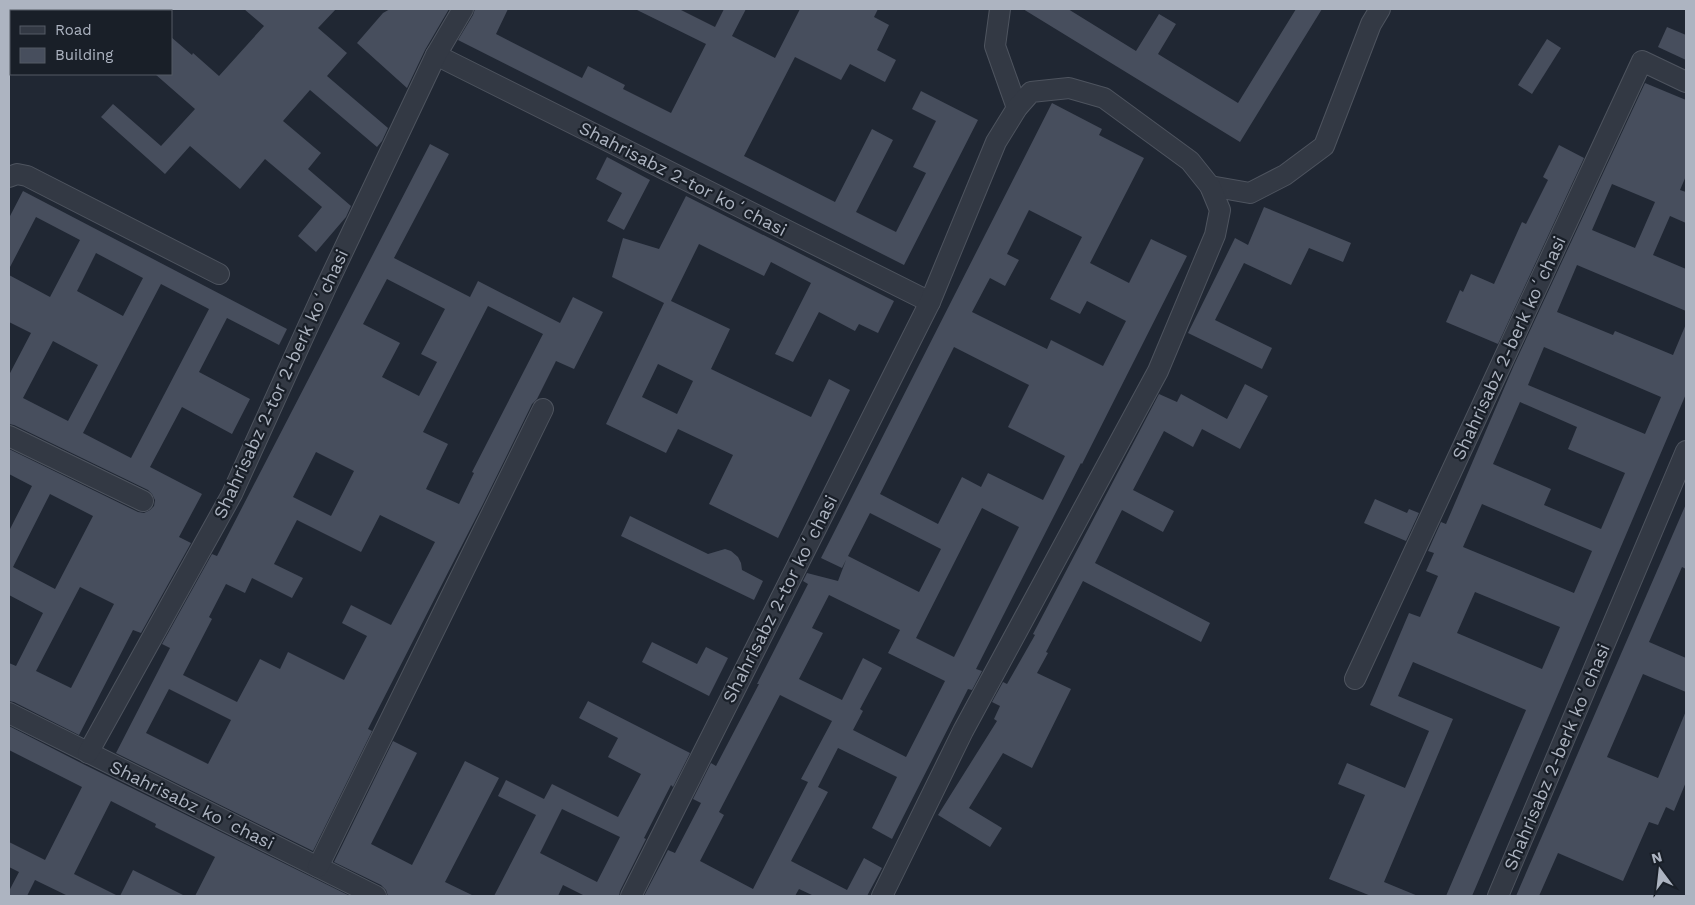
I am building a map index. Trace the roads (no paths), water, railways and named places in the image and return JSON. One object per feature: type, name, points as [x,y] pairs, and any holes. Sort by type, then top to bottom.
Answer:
[{"type":"street","name":"Shahrisabz 2-tor 2-berk koʻchasi","points":[[88,753],[232,494],[326,287],[436,55],[462,9]]},
{"type":"street","points":[[1000,9],[995,46],[1016,108]]},
{"type":"street","points":[[1210,186],[1250,193],[1285,175],[1324,146],[1371,24],[1380,9]]},
{"type":"street","name":"Shahrisabz 2-tor koʻchasi","points":[[436,55],[930,302]]},
{"type":"street","name":"Shahrisabz 2-berk koʻchasi","points":[[1355,679],[1642,61],[1686,82]]},
{"type":"street","name":"Shahrisabz 2-tor koʻchasi","points":[[630,896],[930,302],[996,142],[1016,108],[1031,92],[1069,88],[1104,98],[1190,161],[1210,186],[1220,210],[1215,235],[1158,371],[963,731],[882,896]]},
{"type":"street","points":[[9,176],[17,174],[27,176],[219,274]]},
{"type":"street","points":[[318,867],[543,409]]},
{"type":"street","points":[[9,436],[143,501]]},
{"type":"street","name":"Shahrisabz 2-berk koʻchasi","points":[[1498,896],[1686,451]]},
{"type":"street","name":"Shahrisabz koʻchasi","points":[[9,713],[376,896]]}]
